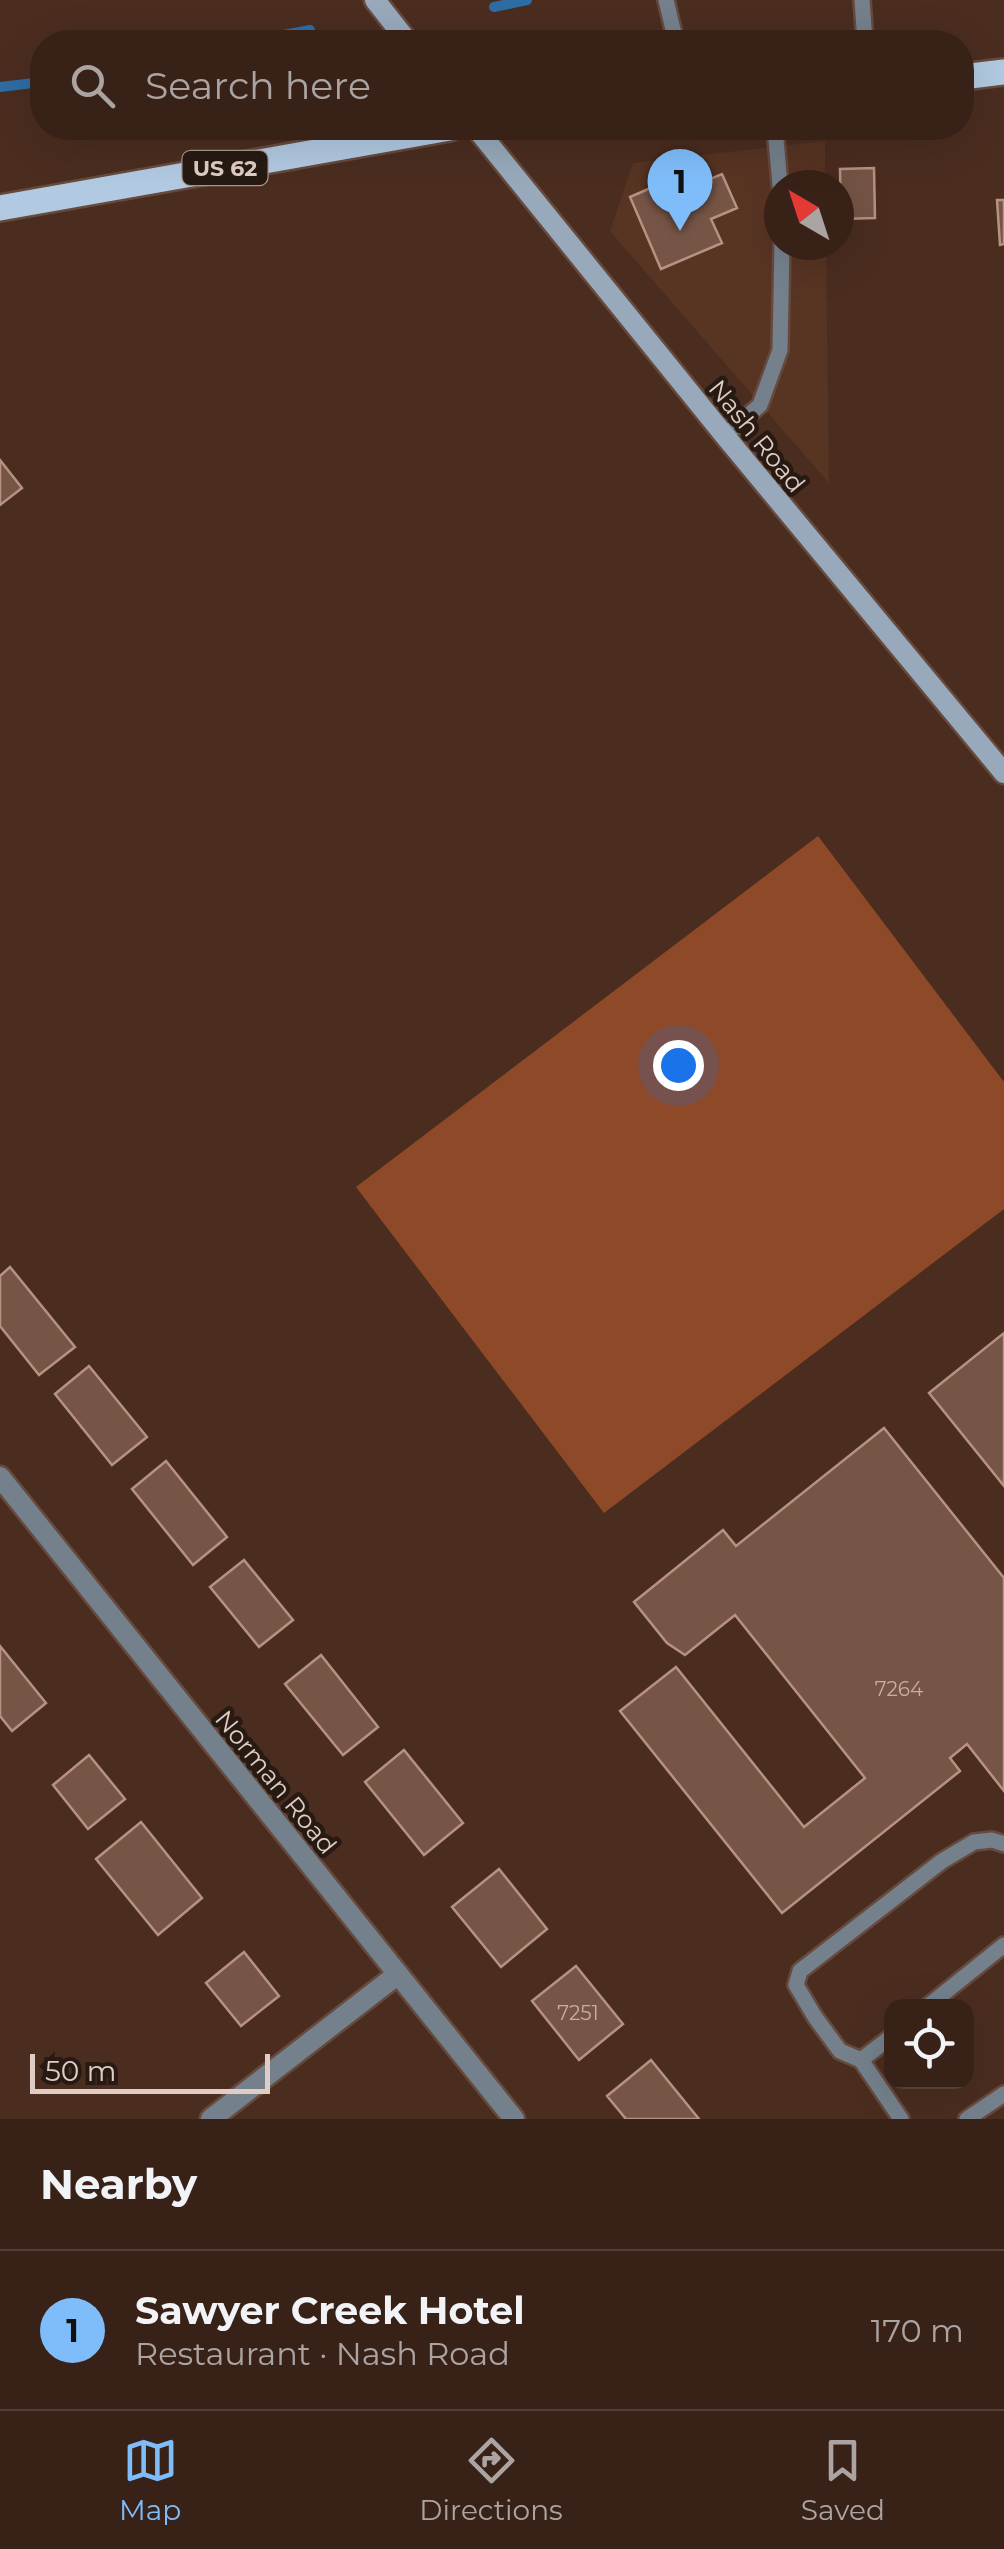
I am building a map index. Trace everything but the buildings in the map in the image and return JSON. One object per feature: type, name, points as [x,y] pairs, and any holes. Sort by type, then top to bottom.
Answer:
[{"type":"main road","points":[[375,0],[399,30]]},
{"type":"main road","points":[[974,75],[1004,72]]},
{"type":"main road","name":"US 62","points":[[0,208],[382,140]]},
{"type":"main road","name":"Nash Road","points":[[486,140],[1004,773]]},
{"type":"street","name":"Norman Road","points":[[0,1476],[514,2119]]},
{"type":"street","points":[[212,2119],[398,1974]]},
{"type":"lane","points":[[666,0],[673,30]]},
{"type":"lane","points":[[862,0],[864,30]]},
{"type":"lane","points":[[776,140],[779,170]]},
{"type":"lane","points":[[725,436],[760,404],[780,350],[782,260]]},
{"type":"lane","points":[[901,2119],[861,2060],[840,2051],[815,2017],[796,1985],[800,1971],[942,1861],[974,1842],[992,1840],[1004,1844]]},
{"type":"lane","points":[[937,1999],[1004,1945]]},
{"type":"lane","points":[[861,2060],[884,2042]]},
{"type":"lane","points":[[968,2119],[1004,2094]]},
{"type":"shaded area","points":[[825,141],[825,170],[764,170],[764,260],[826,260],[829,483],[610,231],[633,163]]},
{"type":"shaded area","points":[[818,836],[1004,1082],[1004,1209],[604,1513],[356,1187]]},
{"type":"waterway","points":[[494,7],[527,0]]},
{"type":"waterway","points":[[0,87],[30,83]]},
{"type":"place","name":"Sawyer Creek Hotel","points":[[680,231]]}]
